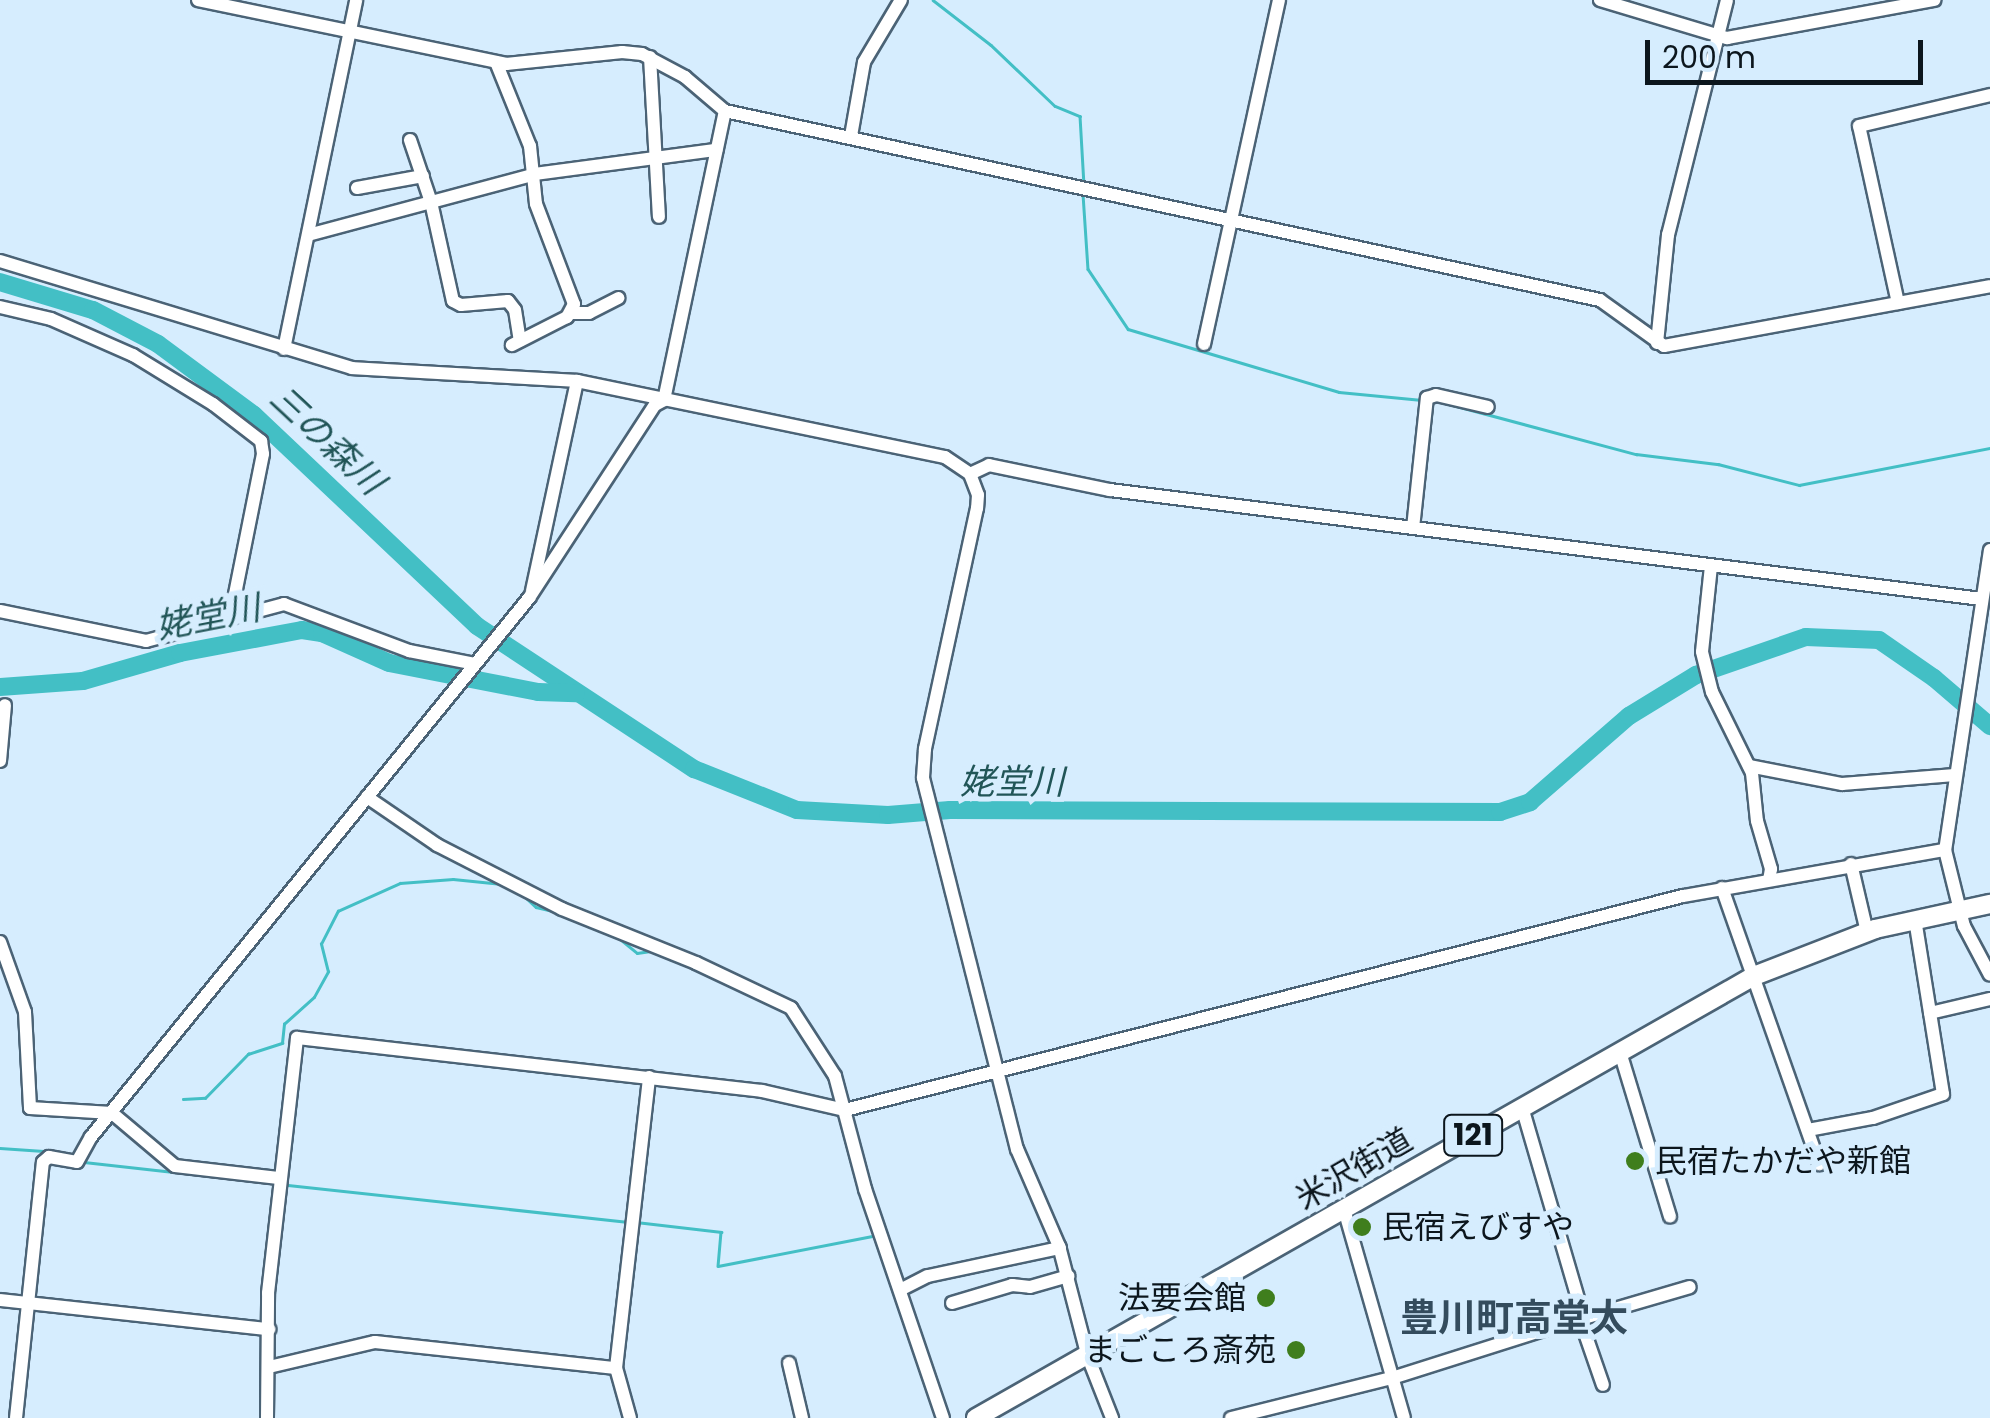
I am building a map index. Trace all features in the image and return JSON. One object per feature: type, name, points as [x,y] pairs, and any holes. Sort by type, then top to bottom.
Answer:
[{"type":"highway","name":"米沢街道","points":[[976,1418],[1007,1411],[1088,1357],[1753,977],[1867,932],[1990,904]]},
{"type":"street","points":[[198,0],[496,62],[622,52],[650,57],[685,77],[725,111],[1600,300],[1657,343],[1676,345],[1990,286]]},
{"type":"street","points":[[284,349],[356,0]]},
{"type":"street","points":[[851,136],[864,62],[901,0]]},
{"type":"street","points":[[1204,344],[1279,0]]},
{"type":"street","points":[[1600,0],[1720,38],[1935,0]]},
{"type":"street","points":[[1657,343],[1668,235],[1727,0]]},
{"type":"street","points":[[650,57],[659,217]]},
{"type":"street","points":[[496,62],[514,98],[535,174],[536,204],[565,274],[573,313]]},
{"type":"street","points":[[1898,303],[1860,126],[1990,96]]},
{"type":"street","points":[[16,1418],[42,1162],[49,1157],[77,1162],[112,1113],[532,593],[655,405],[664,400],[725,111]]},
{"type":"street","points":[[410,140],[432,202],[454,300],[461,304],[508,301],[515,310],[516,343],[573,313],[589,313],[618,298]]},
{"type":"street","points":[[308,235],[535,174],[716,150]]},
{"type":"street","points":[[357,188],[423,176]]},
{"type":"street","points":[[0,261],[352,368],[578,381],[945,458],[970,474],[978,495],[977,508],[922,763],[926,791],[1020,1160],[1060,1248],[1088,1357],[1112,1418]]},
{"type":"street","points":[[0,307],[51,319],[133,355],[212,404],[261,441],[264,454],[230,620]]},
{"type":"street","points":[[532,593],[578,381]]},
{"type":"street","points":[[1412,528],[1427,398],[1436,395],[1488,408]]},
{"type":"street","points":[[970,474],[988,465],[1110,490],[1982,599]]},
{"type":"street","points":[[1990,550],[1945,850],[1959,910],[1990,975]]},
{"type":"street","points":[[1711,566],[1702,652],[1710,686],[1750,766],[1757,821],[1771,869],[1769,880]]},
{"type":"street","points":[[0,611],[146,641],[284,604],[409,651],[477,662]]},
{"type":"street","points":[[0,760],[6,705]]},
{"type":"street","points":[[1750,766],[1842,784],[1956,775]]},
{"type":"street","points":[[367,797],[437,845],[562,909],[784,1002],[805,1024],[831,1067],[846,1110],[864,1189],[943,1418]]},
{"type":"street","points":[[267,1418],[268,1329],[278,1178],[297,1038],[762,1091],[846,1110],[1722,888],[1945,850]]},
{"type":"street","points":[[1850,864],[1867,932]]},
{"type":"street","points":[[1722,888],[1819,1164]]},
{"type":"street","points":[[1808,1130],[1873,1118],[1943,1094],[1915,920]]},
{"type":"street","points":[[0,942],[25,1012],[28,1106],[112,1113],[175,1166],[278,1178]]},
{"type":"street","points":[[1930,1012],[1990,1000]]},
{"type":"street","points":[[1620,1052],[1670,1218]]},
{"type":"street","points":[[630,1418],[616,1368],[650,1077]]},
{"type":"street","points":[[1522,1107],[1603,1385]]},
{"type":"street","points":[[1344,1209],[1404,1418]]},
{"type":"street","points":[[900,1290],[921,1278],[1060,1248]]},
{"type":"street","points":[[952,1304],[1012,1285],[1030,1288],[1068,1276]]},
{"type":"street","points":[[1231,1418],[1392,1378],[1568,1324],[1581,1315],[1690,1287]]},
{"type":"street","points":[[0,1300],[268,1329]]},
{"type":"street","points":[[269,1366],[375,1342],[616,1368]]},
{"type":"street","points":[[788,1363],[802,1418]]},
{"type":"waterway","points":[[933,0],[991,45],[1055,106],[1080,116],[1084,185]]},
{"type":"waterway","points":[[1083,194],[1088,269],[1128,329],[1339,392],[1422,400]]},
{"type":"waterway","name":"姥堂川","points":[[0,282],[93,310],[158,344],[254,415],[477,626],[694,769],[797,810],[888,815],[950,810],[1500,812],[1530,802],[1629,716],[1696,675],[1806,637],[1879,640],[1934,678],[1990,726]]},
{"type":"waterway","points":[[1445,403],[1636,454],[1718,464],[1799,485],[1990,448]]},
{"type":"waterway","name":"姥堂川","points":[[0,687],[83,681],[180,653],[302,630],[322,633],[389,663],[538,692],[576,693]]},
{"type":"waterway","points":[[183,1099],[205,1098],[248,1054],[282,1043],[284,1024],[314,997],[328,972],[321,944],[338,911],[400,883],[453,879],[502,884]]},
{"type":"waterway","points":[[522,894],[536,907],[553,911]]},
{"type":"waterway","points":[[620,939],[637,953],[652,951]]},
{"type":"waterway","points":[[0,1148],[58,1152]]},
{"type":"waterway","points":[[84,1162],[175,1172]]},
{"type":"waterway","points":[[288,1185],[628,1222]]},
{"type":"waterway","points":[[636,1222],[721,1232],[718,1266],[877,1235]]},
{"type":"place","name":"民宿たかだや新館","points":[[1635,1161]]},
{"type":"place","name":"民宿えびすや","points":[[1362,1227]]},
{"type":"place","name":"法要会館","points":[[1266,1298]]},
{"type":"place","name":"まごころ斎苑","points":[[1296,1350]]},
{"type":"district","name":"豊川町高堂太","points":[[1514,1318]]},
{"type":"water label","name":"三の森川","points":[[327,440]]}]
